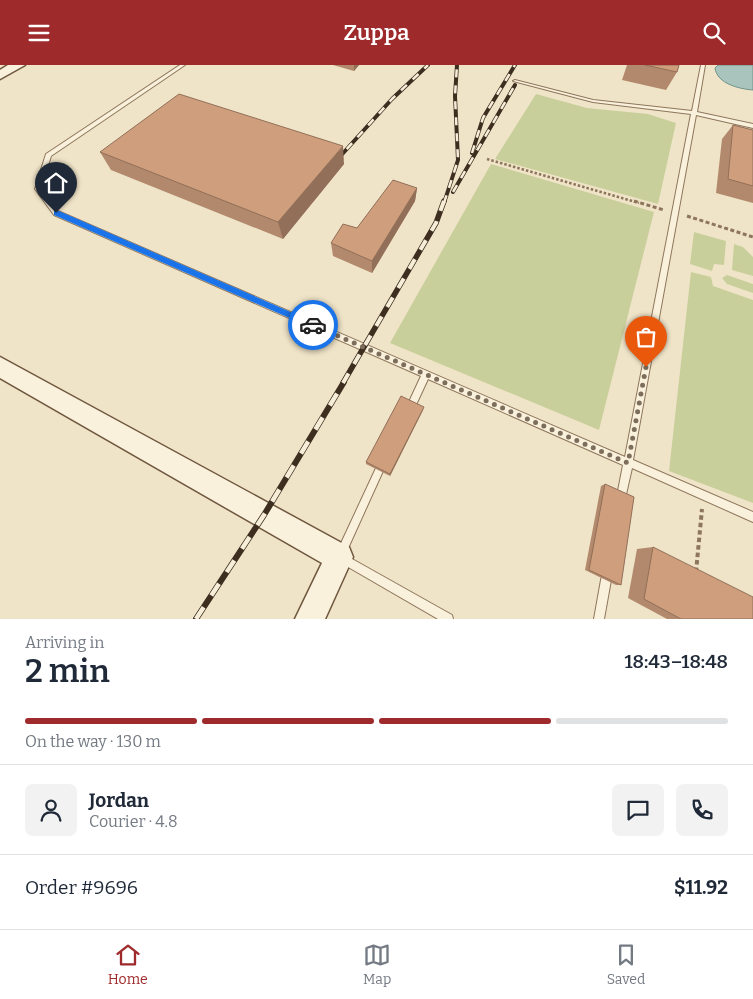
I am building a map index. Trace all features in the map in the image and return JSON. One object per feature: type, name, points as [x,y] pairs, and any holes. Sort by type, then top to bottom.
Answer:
[{"type":"street","points":[[0,75],[18,65]]},
{"type":"street","points":[[0,367],[339,557],[310,619]]},
{"type":"lane","points":[[183,65],[48,155],[38,189],[56,213],[753,517]]},
{"type":"lane","points":[[622,496],[703,65]]},
{"type":"lane","points":[[515,81],[593,101],[694,113],[753,126]]},
{"type":"lane","points":[[412,404],[426,374]]},
{"type":"lane","points":[[380,471],[339,557],[448,619]]},
{"type":"lane","points":[[599,619],[606,580]]},
{"type":"path","points":[[487,159],[753,237]]},
{"type":"path","points":[[695,578],[704,496]]},
{"type":"green space","points":[[536,94],[587,108],[648,114],[676,123],[658,204],[495,159]]},
{"type":"green space","points":[[491,164],[654,212],[599,430],[390,343]]},
{"type":"green space","points":[[694,232],[726,241],[724,265],[714,264],[712,271],[690,264]]},
{"type":"green space","points":[[734,244],[743,247],[753,257],[753,276],[732,270]]},
{"type":"green space","points":[[691,272],[711,277],[713,286],[753,300],[753,503],[669,471]]},
{"type":"green space","points":[[727,275],[753,284],[753,293],[727,284],[722,278]]},
{"type":"water","points":[[718,65],[753,65],[753,90],[736,87],[724,82],[715,68]]},
{"type":"building","points":[[645,65],[679,65],[677,72]]},
{"type":"building","points":[[179,94],[343,146],[278,222],[100,152]]},
{"type":"building","points":[[733,125],[753,130],[753,186],[728,179]]},
{"type":"building","points":[[393,180],[417,188],[372,261],[331,243],[343,224],[357,228]]},
{"type":"building","points":[[401,396],[424,407],[390,474],[366,462]]},
{"type":"building","points":[[605,484],[634,497],[621,585],[589,570]]},
{"type":"building","points":[[653,547],[753,597],[753,619],[681,619],[644,599]]},
{"type":"railway","points":[[336,161],[392,99],[428,65]]},
{"type":"railway","points":[[444,203],[458,160],[455,96],[457,65]]},
{"type":"railway","points":[[472,153],[483,118],[515,65]]},
{"type":"railway","points":[[453,192],[515,85]]},
{"type":"railway","points":[[343,383],[436,223],[444,201]]},
{"type":"railway","points":[[196,619],[264,515],[344,382]]},
{"type":"way so far","points":[[313,325],[628,463],[646,367]]},
{"type":"route","points":[[56,213],[313,325]]}]
